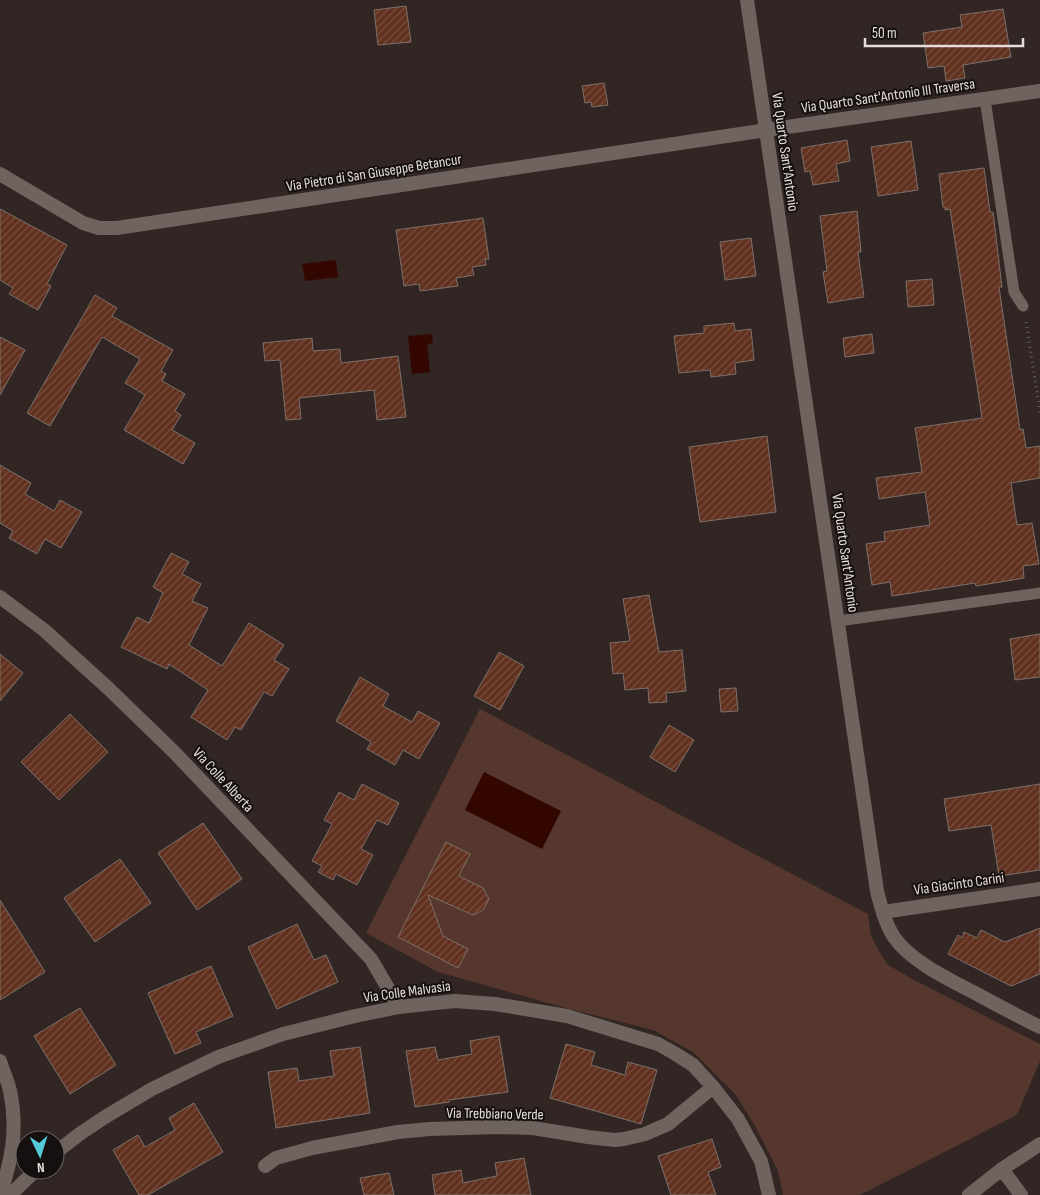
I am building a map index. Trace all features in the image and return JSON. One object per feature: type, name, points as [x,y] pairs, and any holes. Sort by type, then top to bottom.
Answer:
[{"type":"street","name":"Via Quarto Sant'Antonio","points":[[747,0],[877,890],[886,924],[894,938],[912,955],[950,980],[1040,1027]]},
{"type":"street","name":"Via Quarto Sant'Antonio III Traversa","points":[[766,130],[1040,91]]},
{"type":"street","name":"Via Pietro di San Giuseppe Betancur","points":[[0,174],[83,223],[108,229],[766,130]]},
{"type":"street","name":"Via Colle Alberta","points":[[0,597],[44,630],[108,688],[175,753],[371,959],[399,1007]]},
{"type":"street","name":"Via Giacinto Carini","points":[[883,912],[1040,889]]},
{"type":"street","name":"Via Colle Malvasia","points":[[65,1145],[105,1117],[152,1089],[218,1056],[301,1029],[399,1007],[455,1001],[495,1004],[566,1016],[658,1044],[674,1053],[693,1065],[738,1119],[761,1161],[769,1195]]},
{"type":"street","points":[[0,1062],[10,1090],[14,1114],[14,1140],[7,1174],[0,1195]]},
{"type":"street","name":"Via Trebbiano Verde","points":[[265,1166],[276,1158],[312,1148],[398,1132],[430,1129],[524,1128],[615,1140],[624,1139],[645,1134],[668,1124],[712,1087]]},
{"type":"street","points":[[969,1195],[1002,1169],[1040,1144]]},
{"type":"street","points":[[1002,1169],[1021,1195]]},
{"type":"street","points":[[10,1195],[26,1180]]},
{"type":"lane","name":"Via Quarto Sant'Antonio III Traversa","points":[[985,99],[1014,292],[1023,306]]},
{"type":"lane","points":[[838,622],[1040,593]]},
{"type":"path","points":[[1023,306],[1040,412]]},
{"type":"shaded area","points":[[336,260],[338,277],[305,281],[302,264]]},
{"type":"shaded area","points":[[432,334],[433,343],[427,344],[430,372],[412,374],[408,336]]},
{"type":"shaded area","points":[[480,709],[868,914],[871,936],[888,965],[1040,1044],[1040,1061],[1017,1115],[860,1195],[783,1195],[778,1171],[755,1126],[736,1095],[693,1052],[653,1030],[438,972],[366,933]]},
{"type":"shaded area","points":[[484,772],[561,811],[542,849],[465,810]]},
{"type":"building","points":[[406,6],[411,42],[378,45],[374,10]]},
{"type":"building","points":[[1003,9],[1011,57],[963,65],[965,78],[946,81],[944,66],[928,68],[923,33],[962,27],[960,15]]},
{"type":"building","points":[[604,83],[608,105],[592,107],[591,102],[585,103],[582,86]]},
{"type":"building","points":[[847,140],[850,161],[836,164],[839,181],[813,185],[810,171],[805,172],[801,148]]},
{"type":"building","points":[[911,141],[918,190],[878,196],[871,147]]},
{"type":"building","points":[[984,168],[990,212],[993,212],[1002,287],[999,287],[1020,430],[1023,429],[1026,448],[1040,446],[1040,478],[1011,483],[1017,525],[1032,523],[1039,564],[1023,566],[1024,578],[976,586],[975,583],[892,596],[890,582],[872,585],[866,544],[885,541],[884,532],[930,525],[925,492],[879,499],[876,478],[922,472],[915,428],[982,418],[950,209],[945,210],[945,207],[943,207],[939,174]]},
{"type":"building","points":[[0,209],[67,245],[47,284],[51,286],[38,310],[9,294],[13,288],[0,280]]},
{"type":"building","points":[[857,211],[861,252],[858,252],[864,297],[828,303],[823,272],[827,271],[820,216]]},
{"type":"building","points":[[483,218],[489,259],[485,259],[486,265],[472,267],[474,275],[456,278],[458,286],[420,291],[419,284],[404,286],[396,230]]},
{"type":"building","points":[[751,238],[756,276],[725,280],[720,242]]},
{"type":"building","points":[[932,279],[934,305],[908,307],[906,281]]},
{"type":"building","points":[[95,295],[117,308],[112,316],[173,350],[161,371],[166,374],[162,381],[185,394],[175,411],[181,415],[172,430],[195,443],[183,464],[124,430],[145,395],[125,383],[140,359],[102,337],[50,426],[27,413]]},
{"type":"building","points":[[734,323],[735,331],[751,329],[754,360],[735,363],[736,374],[711,377],[710,370],[679,373],[674,336],[704,333],[704,326]]},
{"type":"building","points":[[872,334],[874,353],[845,357],[843,338]]},
{"type":"building","points":[[0,337],[25,350],[0,395]]},
{"type":"building","points":[[312,338],[313,351],[340,349],[341,363],[398,356],[406,417],[377,420],[374,390],[299,398],[301,419],[286,420],[280,360],[265,361],[263,343]]},
{"type":"building","points":[[767,436],[776,512],[700,522],[689,447]]},
{"type":"building","points":[[0,465],[31,483],[25,494],[54,511],[60,500],[82,512],[61,548],[45,539],[37,554],[9,538],[13,531],[0,523]]},
{"type":"building","points":[[171,553],[189,562],[182,574],[201,584],[192,601],[208,608],[189,645],[222,666],[249,623],[284,645],[274,660],[289,669],[272,696],[264,692],[241,730],[235,727],[227,740],[191,717],[208,690],[169,664],[167,669],[121,647],[137,617],[149,623],[163,593],[153,587]]},
{"type":"building","points":[[649,595],[659,652],[682,650],[686,691],[666,693],[667,702],[649,703],[648,688],[625,690],[623,673],[613,674],[610,643],[630,641],[623,599]]},
{"type":"building","points":[[1040,634],[1040,677],[1015,680],[1010,639]]},
{"type":"building","points":[[499,652],[524,666],[500,710],[474,696]]},
{"type":"building","points":[[0,654],[23,673],[0,701]]},
{"type":"building","points":[[360,677],[389,694],[383,706],[412,722],[418,711],[440,723],[419,759],[403,750],[395,765],[367,749],[371,742],[336,721]]},
{"type":"building","points":[[736,688],[738,711],[721,712],[719,689]]},
{"type":"building","points":[[70,714],[108,752],[59,800],[21,762]]},
{"type":"building","points":[[669,725],[694,740],[675,772],[650,757]]},
{"type":"building","points":[[362,784],[399,803],[388,825],[377,820],[361,849],[373,855],[357,885],[336,874],[333,880],[318,872],[322,866],[312,861],[332,824],[324,820],[339,792],[354,800]]},
{"type":"building","points":[[1040,784],[1040,870],[999,876],[991,825],[949,831],[944,799]]},
{"type":"building","points":[[203,823],[242,879],[197,910],[158,853]]},
{"type":"building","points":[[446,842],[470,854],[459,876],[483,888],[489,899],[483,910],[473,915],[428,895],[443,936],[468,949],[458,968],[398,937]]},
{"type":"building","points":[[120,859],[151,903],[95,942],[64,898]]},
{"type":"building","points":[[0,900],[45,972],[0,1000]]},
{"type":"building","points":[[297,924],[314,960],[326,955],[338,982],[277,1009],[248,947]]},
{"type":"building","points":[[1040,928],[1040,974],[1011,986],[948,954],[958,935],[962,938],[964,932],[977,938],[981,930],[1005,942]]},
{"type":"building","points":[[211,966],[233,1016],[196,1032],[201,1043],[175,1054],[148,993]]},
{"type":"building","points":[[80,1008],[116,1065],[70,1094],[34,1036]]},
{"type":"building","points":[[499,1036],[508,1092],[415,1107],[406,1051],[435,1047],[438,1060],[472,1054],[470,1041]]},
{"type":"building","points":[[566,1044],[595,1052],[591,1065],[625,1075],[628,1062],[657,1070],[641,1124],[550,1098]]},
{"type":"building","points":[[360,1047],[370,1113],[276,1128],[268,1072],[297,1068],[299,1081],[334,1076],[330,1051]]},
{"type":"building","points":[[194,1103],[223,1152],[148,1195],[139,1195],[113,1150],[138,1135],[145,1147],[175,1130],[169,1118]]},
{"type":"building","points":[[712,1139],[721,1167],[708,1172],[716,1195],[671,1195],[658,1156]]},
{"type":"building","points":[[524,1158],[531,1195],[435,1195],[432,1175],[461,1170],[463,1183],[497,1176],[495,1163]]},
{"type":"building","points":[[389,1173],[394,1195],[364,1195],[360,1178]]}]
